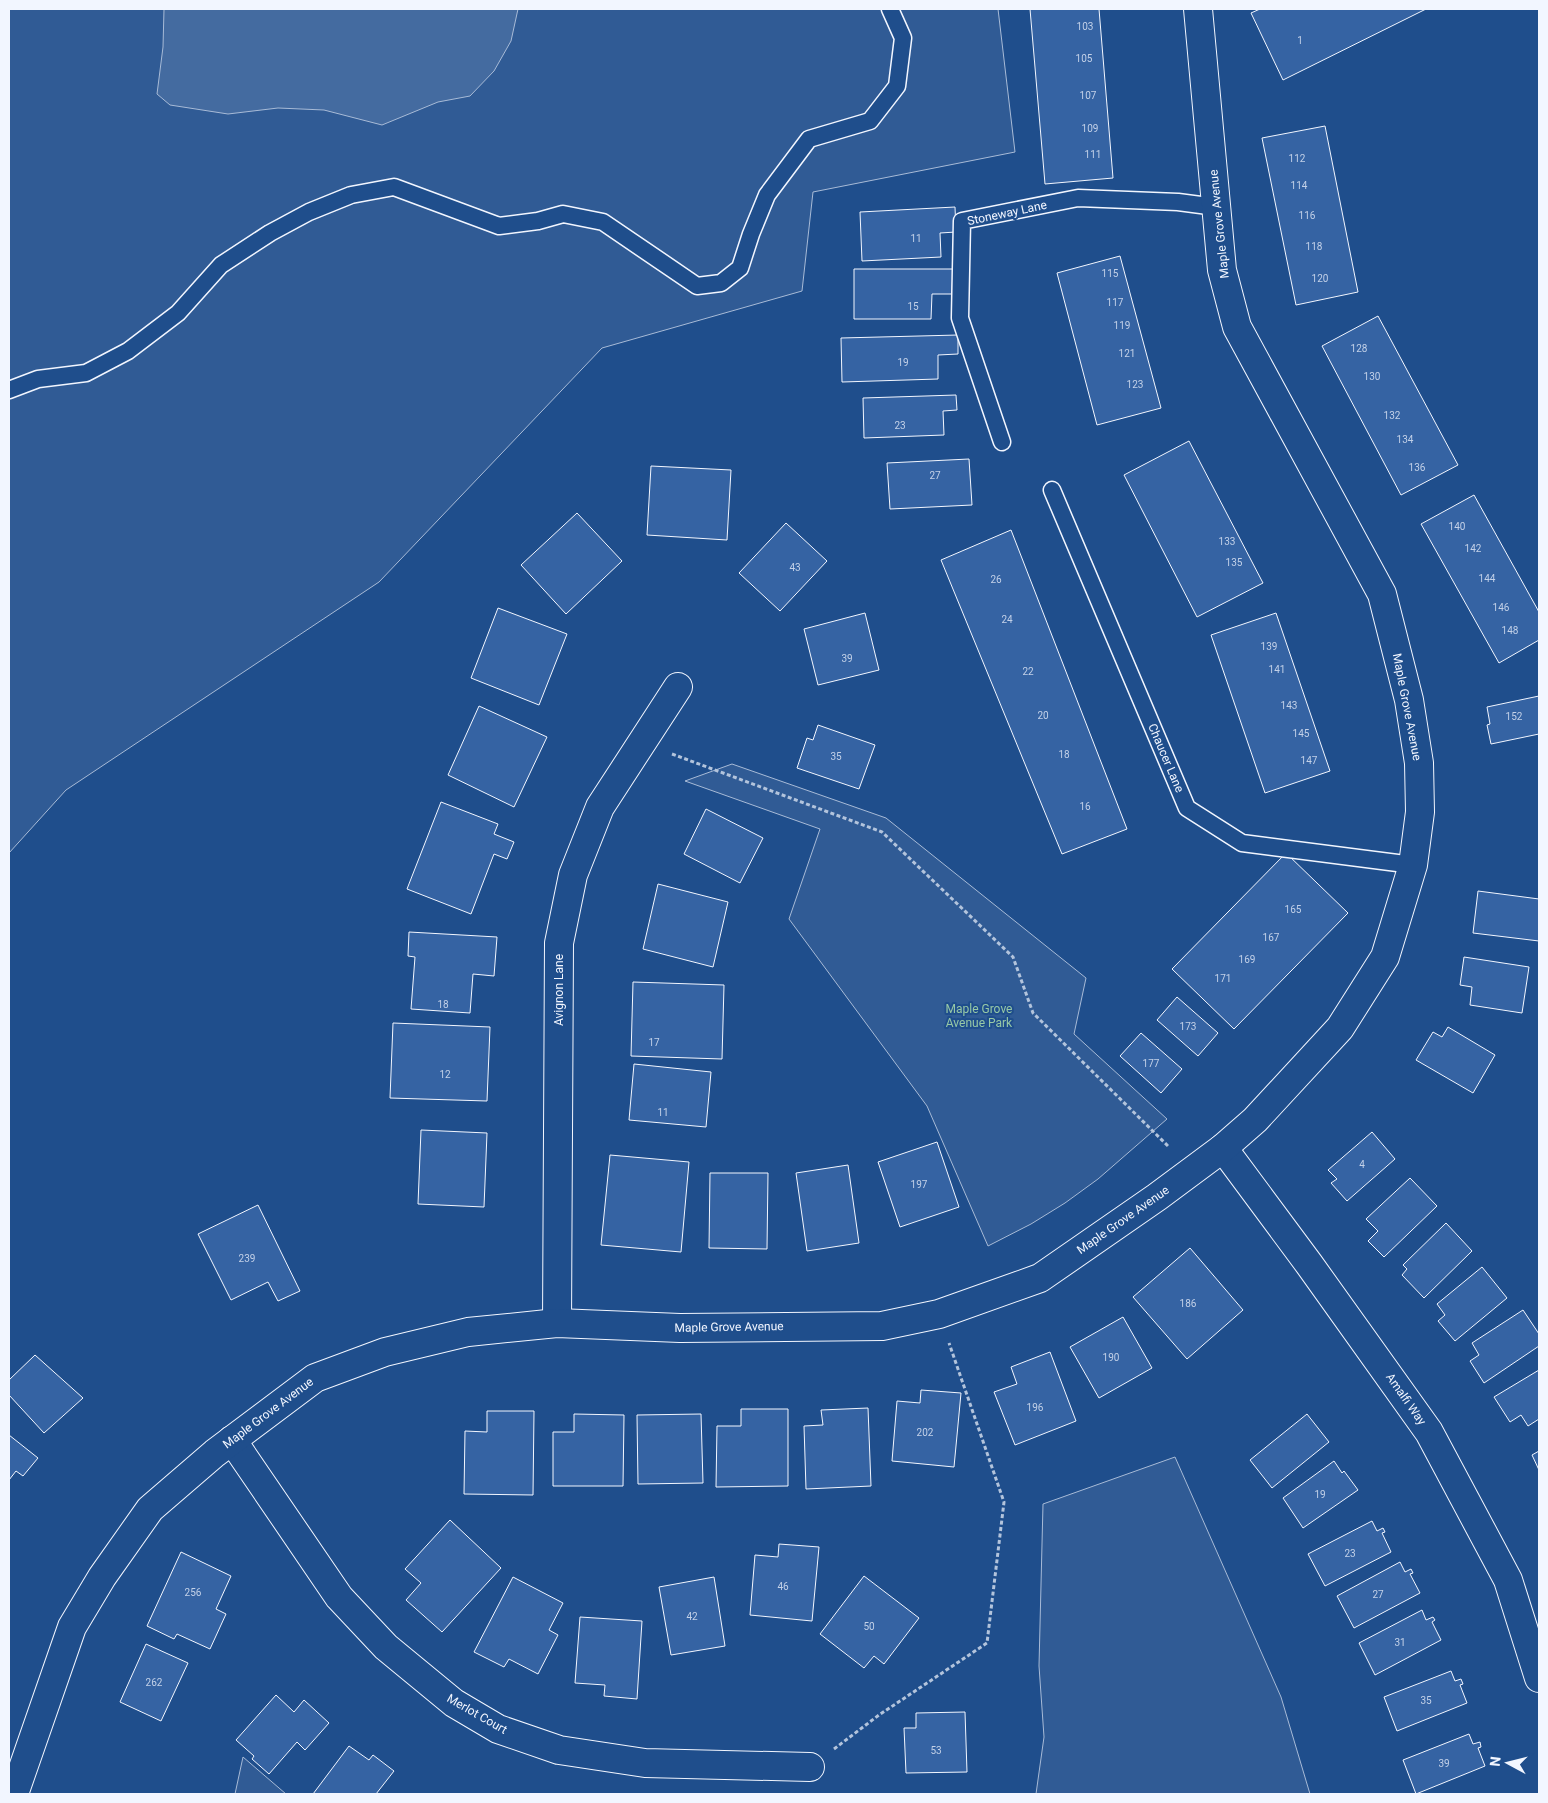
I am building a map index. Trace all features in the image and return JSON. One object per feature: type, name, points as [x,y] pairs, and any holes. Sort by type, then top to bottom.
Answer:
[{"type":"street","name":"Maple Grove Avenue","points":[[14,1794],[72,1628],[102,1577],[150,1509],[214,1453],[314,1378],[385,1352],[468,1332],[557,1323],[680,1328],[882,1326],[939,1314],[1040,1278],[1157,1197],[1223,1148],[1255,1120],[1340,1028],[1385,957],[1413,865],[1420,812],[1419,763],[1408,700],[1382,594],[1237,327],[1222,270],[1198,9]]},
{"type":"street","name":"Avignon Lane","points":[[557,1323],[559,943],[573,875],[600,807],[678,687]]},
{"type":"street","name":"Amalfi Way","points":[[1223,1148],[1309,1264],[1429,1432],[1508,1580],[1539,1678]]},
{"type":"street","name":"Merlot Court","points":[[232,1440],[339,1597],[386,1647],[447,1697],[498,1729],[558,1750],[645,1763],[810,1767]]},
{"type":"lane","points":[[9,390],[38,379],[86,373],[128,352],[178,313],[221,265],[270,233],[309,212],[351,195],[394,187],[499,226],[538,221],[563,214],[603,222],[696,286],[721,283],[740,268],[767,195],[809,140],[870,121],[897,86],[903,38],[890,9]]},
{"type":"lane","name":"Stoneway Lane","points":[[1002,442],[960,318],[962,221],[1078,198],[1178,202],[1216,207]]},
{"type":"lane","name":"Chaucer Lane","points":[[1052,490],[1187,808],[1242,843],[1413,865]]},
{"type":"path","points":[[642,743],[882,832],[1013,956],[1033,1013],[1192,1170]]},
{"type":"path","points":[[810,1767],[880,1715],[988,1643],[1004,1502],[939,1314]]},
{"type":"shaded area","points":[[9,9],[998,9],[1015,152],[813,192],[802,291],[602,348],[379,582],[66,790],[9,853]]},
{"type":"shaded area","points":[[164,9],[518,9],[511,41],[494,71],[470,96],[438,102],[382,125],[324,110],[278,108],[228,114],[170,105],[157,94],[163,47]]},
{"type":"shaded area","name":"Maple Grove Avenue Park","points":[[732,764],[886,818],[1086,978],[1074,1034],[1167,1119],[1098,1179],[1065,1203],[1031,1224],[988,1246],[927,1106],[789,919],[820,829],[685,781]]},
{"type":"shaded area","points":[[1175,1457],[1281,1697],[1310,1794],[1036,1794],[1044,1737],[1039,1666],[1043,1504]]},
{"type":"shaded area","points":[[243,1757],[286,1794],[235,1794]]},
{"type":"building","points":[[1030,9],[1099,9],[1113,178],[1045,184]]},
{"type":"building","points":[[1260,9],[1426,9],[1283,80],[1251,13]]},
{"type":"building","points":[[1325,126],[1358,292],[1296,305],[1262,138]]},
{"type":"building","points":[[955,207],[956,232],[940,233],[941,257],[862,261],[860,212]]},
{"type":"building","points":[[1120,256],[1161,408],[1097,425],[1057,273]]},
{"type":"building","points":[[854,269],[953,269],[952,294],[932,294],[931,319],[854,319]]},
{"type":"building","points":[[1378,316],[1458,465],[1401,495],[1322,346]]},
{"type":"building","points":[[958,335],[958,354],[938,355],[938,379],[842,382],[841,338]]},
{"type":"building","points":[[956,395],[957,410],[943,411],[944,435],[864,438],[863,398]]},
{"type":"building","points":[[1189,441],[1263,583],[1197,617],[1124,475]]},
{"type":"building","points":[[969,459],[972,505],[890,509],[887,463]]},
{"type":"building","points":[[651,466],[731,470],[727,540],[647,535]]},
{"type":"building","points":[[1474,495],[1539,612],[1539,640],[1499,663],[1421,524]]},
{"type":"building","points":[[577,513],[622,561],[566,614],[521,565]]},
{"type":"building","points":[[786,523],[827,561],[780,611],[739,573]]},
{"type":"building","points":[[1011,530],[1127,829],[1062,854],[941,560]]},
{"type":"building","points":[[498,608],[567,634],[539,705],[471,678]]},
{"type":"building","points":[[865,613],[879,670],[818,685],[804,629]]},
{"type":"building","points":[[1276,613],[1330,771],[1265,793],[1211,635]]},
{"type":"building","points":[[1539,696],[1539,734],[1491,744],[1487,725],[1490,724],[1487,707]]},
{"type":"building","points":[[479,706],[547,737],[514,807],[448,775]]},
{"type":"building","points":[[818,725],[875,745],[859,789],[797,768],[807,738],[813,740]]},
{"type":"building","points":[[441,802],[498,824],[494,834],[514,842],[507,859],[494,854],[471,914],[407,889]]},
{"type":"building","points":[[706,809],[763,838],[740,883],[684,854]]},
{"type":"building","points":[[1286,853],[1348,913],[1234,1029],[1172,969]]},
{"type":"building","points":[[658,884],[728,902],[713,967],[643,949]]},
{"type":"building","points":[[1478,891],[1539,899],[1539,941],[1473,933]]},
{"type":"building","points":[[409,932],[497,937],[494,976],[473,974],[470,1013],[411,1009],[415,957],[408,956]]},
{"type":"building","points":[[1464,957],[1529,967],[1522,1013],[1470,1005],[1472,987],[1460,985]]},
{"type":"building","points":[[633,982],[724,985],[722,1059],[631,1056]]},
{"type":"building","points":[[1177,997],[1218,1033],[1198,1056],[1157,1020]]},
{"type":"building","points":[[393,1023],[490,1027],[487,1101],[390,1098]]},
{"type":"building","points":[[1448,1027],[1495,1055],[1473,1093],[1416,1060],[1433,1032],[1442,1037]]},
{"type":"building","points":[[1141,1033],[1182,1069],[1161,1093],[1120,1056]]},
{"type":"building","points":[[634,1064],[711,1072],[706,1127],[629,1120]]},
{"type":"building","points":[[421,1130],[487,1133],[484,1207],[418,1204]]},
{"type":"building","points":[[1372,1132],[1395,1159],[1347,1201],[1331,1183],[1337,1179],[1328,1170]]},
{"type":"building","points":[[937,1142],[959,1207],[900,1227],[878,1162]]},
{"type":"building","points":[[610,1155],[689,1162],[681,1252],[601,1245]]},
{"type":"building","points":[[848,1165],[859,1243],[807,1251],[796,1173]]},
{"type":"building","points":[[710,1173],[768,1173],[767,1249],[709,1248]]},
{"type":"building","points":[[1410,1178],[1437,1206],[1384,1257],[1368,1241],[1378,1231],[1366,1219]]},
{"type":"building","points":[[258,1205],[300,1291],[278,1301],[268,1282],[231,1300],[198,1234]]},
{"type":"building","points":[[1446,1223],[1472,1251],[1424,1298],[1402,1275],[1407,1269],[1403,1265]]},
{"type":"building","points":[[1190,1248],[1243,1310],[1187,1359],[1133,1297]]},
{"type":"building","points":[[1482,1267],[1507,1298],[1455,1341],[1438,1321],[1445,1315],[1437,1304]]},
{"type":"building","points":[[1523,1310],[1539,1334],[1539,1346],[1484,1383],[1470,1361],[1479,1355],[1472,1343]]},
{"type":"building","points":[[1123,1317],[1152,1368],[1099,1398],[1070,1347]]},
{"type":"building","points":[[1050,1352],[1076,1421],[1015,1445],[994,1392],[1017,1384],[1011,1367]]},
{"type":"building","points":[[35,1355],[83,1398],[44,1433],[9,1395],[9,1380]]},
{"type":"building","points":[[1539,1370],[1539,1419],[1528,1426],[1521,1415],[1510,1422],[1494,1397]]},
{"type":"building","points":[[921,1390],[961,1393],[954,1467],[892,1461],[897,1401],[920,1403]]},
{"type":"building","points":[[868,1408],[871,1486],[806,1489],[804,1426],[823,1425],[821,1410]]},
{"type":"building","points":[[741,1409],[788,1409],[788,1486],[716,1487],[717,1426],[741,1426]]},
{"type":"building","points":[[487,1411],[534,1411],[533,1495],[464,1494],[465,1431],[487,1432]]},
{"type":"building","points":[[574,1414],[624,1415],[623,1486],[553,1486],[553,1432],[574,1432]]},
{"type":"building","points":[[701,1414],[703,1483],[638,1484],[637,1415]]},
{"type":"building","points":[[1307,1414],[1329,1442],[1272,1488],[1250,1460]]},
{"type":"building","points":[[9,1435],[38,1458],[23,1476],[16,1471],[9,1480]]},
{"type":"building","points":[[1539,1451],[1539,1470],[1532,1455]]},
{"type":"building","points":[[1334,1461],[1358,1490],[1303,1528],[1283,1498]]},
{"type":"building","points":[[450,1520],[501,1568],[442,1632],[406,1600],[421,1583],[405,1569]]},
{"type":"building","points":[[1372,1521],[1377,1531],[1383,1528],[1385,1532],[1382,1533],[1391,1552],[1325,1586],[1308,1554]]},
{"type":"building","points":[[779,1544],[819,1547],[812,1621],[750,1615],[755,1555],[778,1557]]},
{"type":"building","points":[[181,1552],[231,1576],[216,1609],[226,1614],[210,1649],[177,1634],[174,1639],[147,1626]]},
{"type":"building","points":[[1400,1562],[1405,1572],[1411,1569],[1413,1573],[1410,1574],[1420,1593],[1354,1628],[1337,1596]]},
{"type":"building","points":[[864,1576],[919,1618],[884,1664],[874,1656],[864,1668],[820,1634]]},
{"type":"building","points":[[513,1577],[563,1603],[549,1630],[558,1635],[538,1674],[509,1659],[504,1667],[474,1652]]},
{"type":"building","points":[[714,1577],[725,1646],[671,1655],[659,1587]]},
{"type":"building","points":[[1422,1610],[1426,1620],[1433,1617],[1435,1620],[1432,1622],[1441,1640],[1375,1675],[1359,1643]]},
{"type":"building","points":[[580,1617],[642,1621],[637,1699],[604,1696],[605,1685],[575,1683]]},
{"type":"building","points":[[146,1644],[188,1663],[161,1721],[120,1702]]},
{"type":"building","points":[[1451,1671],[1455,1681],[1461,1679],[1463,1684],[1460,1685],[1467,1703],[1397,1731],[1384,1697]]},
{"type":"building","points":[[276,1695],[294,1712],[304,1700],[329,1723],[305,1750],[297,1742],[269,1774],[252,1759],[254,1756],[236,1740]]},
{"type":"building","points":[[965,1712],[967,1772],[906,1773],[904,1728],[916,1728],[916,1713]]},
{"type":"building","points":[[1469,1734],[1473,1744],[1480,1742],[1481,1747],[1478,1748],[1485,1766],[1416,1794],[1403,1760]]},
{"type":"building","points":[[349,1746],[369,1760],[373,1755],[394,1771],[376,1794],[313,1794]]}]
